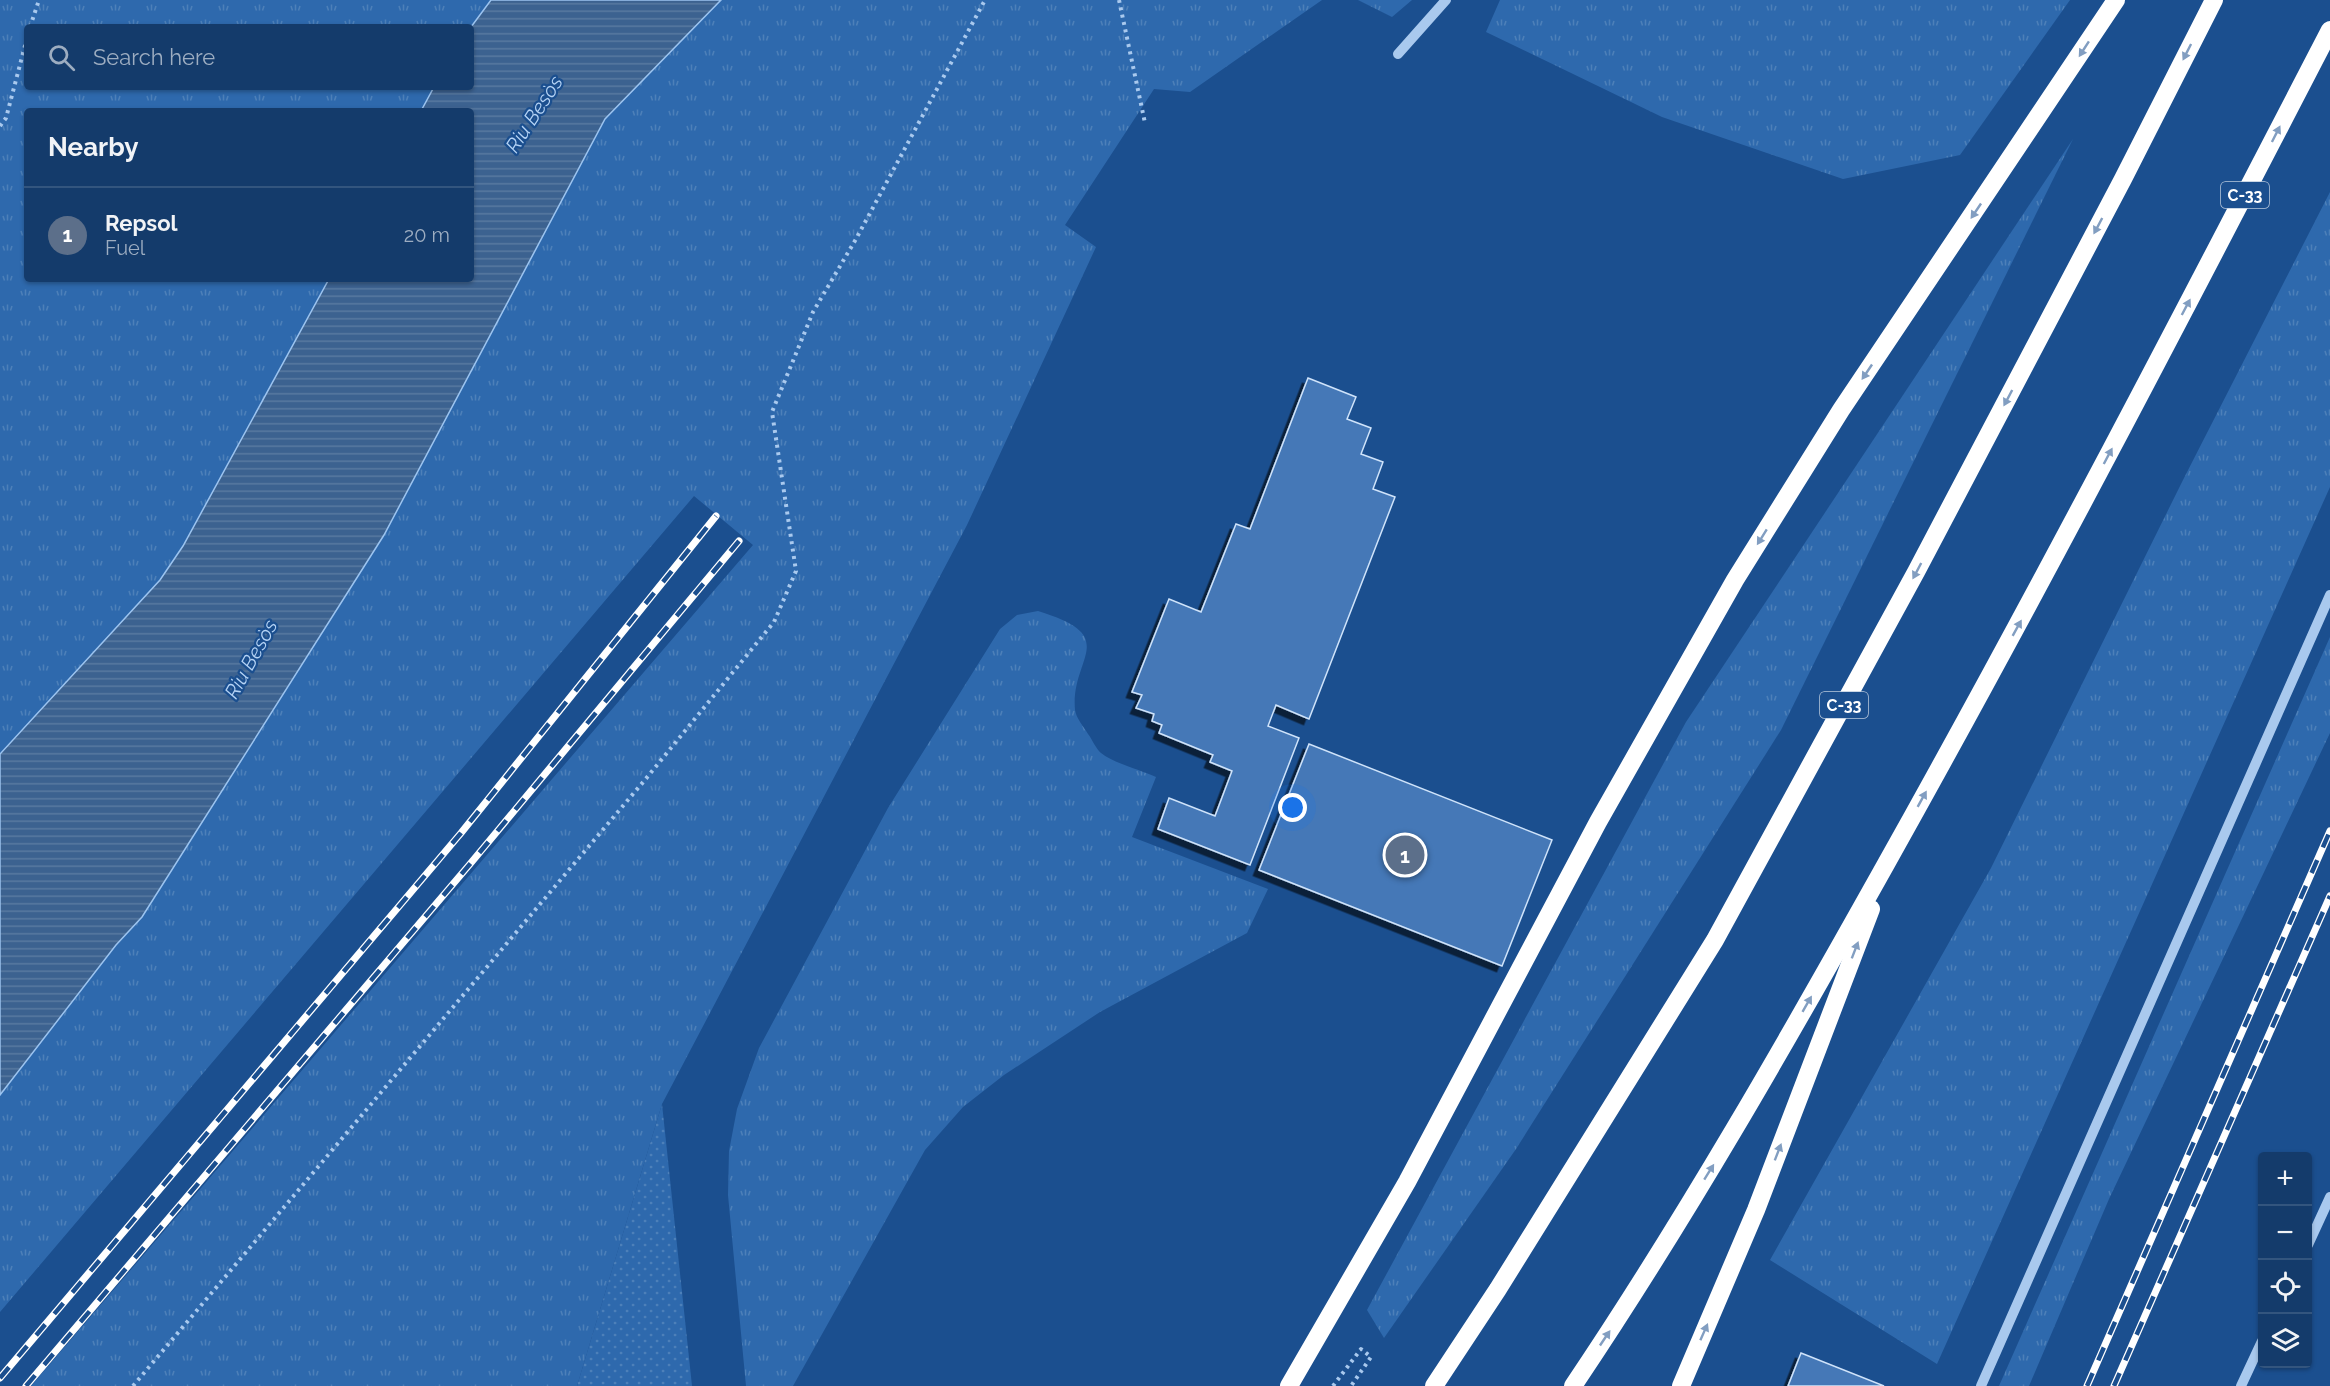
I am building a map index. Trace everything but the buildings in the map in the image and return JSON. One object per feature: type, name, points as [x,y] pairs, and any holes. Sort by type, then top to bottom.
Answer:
[{"type":"highway","points":[[1289,1386],[1407,1182],[1598,822],[1735,580],[1841,410],[2116,0]]},
{"type":"highway","name":"C-33","points":[[1434,1386],[1505,1278],[1715,940],[1922,562],[2214,0]]},
{"type":"highway","name":"C-33","points":[[1573,1386],[1718,1156],[1894,850],[2032,601],[2330,30]]},
{"type":"highway","points":[[1681,1386],[1756,1210],[1894,850]]},
{"type":"street","points":[[1398,54],[1446,0]]},
{"type":"street","points":[[1981,1386],[2330,595]]},
{"type":"street","points":[[2312,1235],[2330,1197]]},
{"type":"street","points":[[2241,1386],[2258,1350]]},
{"type":"path","points":[[31,24],[39,0]]},
{"type":"path","points":[[133,1386],[636,790],[774,622],[796,571],[772,412],[813,312],[856,239],[985,0]]},
{"type":"path","points":[[1119,0],[1145,123]]},
{"type":"path","points":[[0,126],[6,118],[24,49]]},
{"type":"path","points":[[1333,1386],[1361,1349],[1371,1357],[1351,1386]]},
{"type":"green space","points":[[0,0],[491,0],[473,24],[24,24],[24,90],[432,90],[423,108],[24,108],[24,282],[327,282],[183,546],[160,580],[0,754]]},
{"type":"green space","points":[[721,0],[1322,0],[1190,92],[1154,89],[1065,225],[1096,247],[967,525],[662,1104],[577,1386],[31,1386],[753,545],[694,496],[0,1312],[0,1095],[116,945],[142,917],[384,535],[605,119]]},
{"type":"green space","points":[[1358,0],[1412,0],[1392,17]]},
{"type":"green space","points":[[1500,0],[2070,0],[1960,155],[1843,179],[1662,117],[1486,32]]},
{"type":"green space","points":[[2073,139],[1781,730],[1516,1149],[1384,1338],[1367,1310],[1686,722]]},
{"type":"green space","points":[[2330,192],[2330,487],[1937,1364],[1770,1260],[1991,868],[2183,480]]},
{"type":"green space","points":[[1038,611],[1064,621],[1079,630],[1086,640],[1084,662],[1075,692],[1075,710],[1078,719],[1097,749],[1113,760],[1156,777],[1132,837],[1268,889],[1247,933],[1100,1012],[1004,1075],[963,1107],[925,1150],[793,1386],[746,1386],[728,1195],[729,1151],[737,1109],[759,1048],[888,808],[1000,629],[1017,615]]},
{"type":"green space","points":[[2330,637],[2330,733],[2109,1199],[2029,1386],[1999,1386]]},
{"type":"green space","points":[[662,1104],[692,1386],[577,1386]]},
{"type":"water","name":"Riu Besòs","points":[[491,0],[721,0],[605,119],[384,535],[142,917],[116,945],[0,1095],[0,754],[160,580],[183,546],[327,282],[474,282],[474,108],[423,108],[432,90],[474,90],[473,24]]},
{"type":"railway","points":[[0,1378],[461,833],[716,516]]},
{"type":"railway","points":[[26,1386],[470,864],[739,541]]},
{"type":"railway","points":[[2087,1386],[2330,831]]},
{"type":"railway","points":[[2114,1386],[2330,896]]},
{"type":"place","name":"Repsol","points":[[1405,855]]}]
